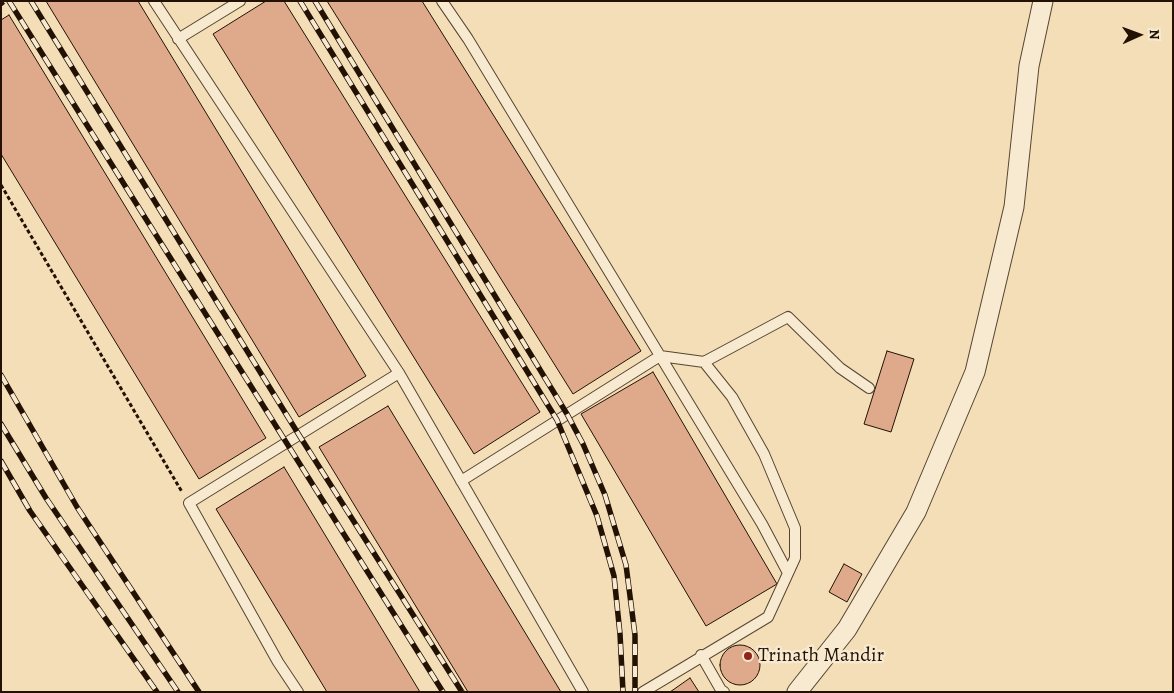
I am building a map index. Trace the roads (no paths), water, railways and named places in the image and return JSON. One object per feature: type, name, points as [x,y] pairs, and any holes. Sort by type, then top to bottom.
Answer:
[{"type":"street","points":[[797,692],[847,630],[916,512],[975,372],[1014,207],[1029,66],[1043,1]]},
{"type":"lane","points":[[154,1],[398,373],[583,692]]},
{"type":"lane","points":[[178,38],[240,1]]},
{"type":"lane","points":[[442,1],[468,39],[762,524],[788,573]]},
{"type":"lane","points":[[461,480],[660,356],[704,362],[788,317],[840,368],[869,388]]},
{"type":"lane","points":[[643,692],[701,655],[768,617],[795,558],[795,528],[764,454],[732,398],[704,362]]},
{"type":"lane","points":[[298,692],[278,662],[189,503],[398,373]]},
{"type":"lane","points":[[701,655],[724,692]]},
{"type":"railway","points":[[9,1],[443,692]]},
{"type":"railway","points":[[31,1],[299,435],[462,692]]},
{"type":"railway","points":[[300,1],[557,420],[597,516],[614,576],[623,692]]},
{"type":"railway","points":[[315,1],[567,414],[583,444],[605,495],[626,565],[635,635],[635,692]]},
{"type":"railway","points":[[1,375],[77,507],[199,692]]},
{"type":"railway","points":[[1,424],[46,498],[178,692]]},
{"type":"railway","points":[[1,461],[30,511],[157,692]]},
{"type":"place","name":"Trinath Mandir","points":[[748,656]]}]
